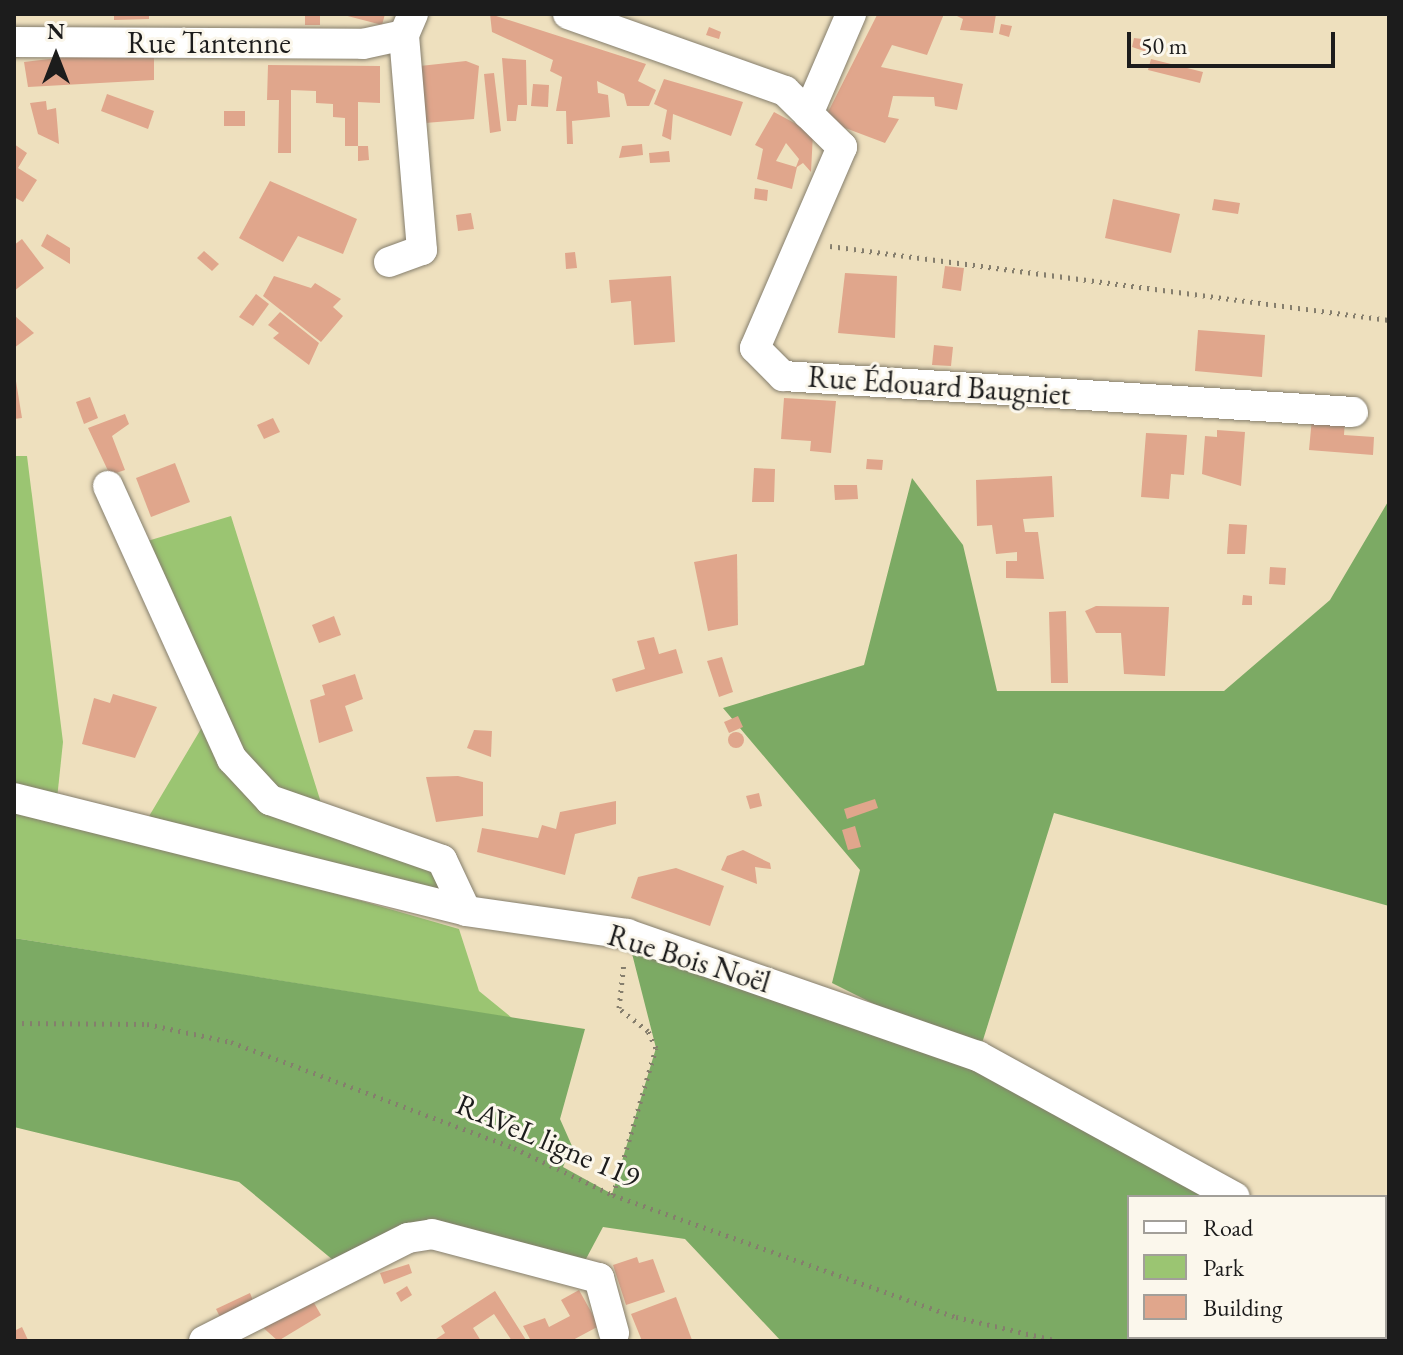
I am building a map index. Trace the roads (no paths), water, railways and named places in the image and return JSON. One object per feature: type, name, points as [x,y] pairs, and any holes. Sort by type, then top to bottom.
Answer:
[{"type":"street","name":"Rue Édouard Baugniet","points":[[568,14],[785,91],[842,147],[755,348],[783,376],[1353,412]]},
{"type":"street","points":[[808,114],[851,14]]},
{"type":"street","name":"Rue Tantenne","points":[[14,42],[363,44],[408,25],[422,250],[389,262]]},
{"type":"street","points":[[108,486],[232,759],[270,800],[442,860],[466,911]]},
{"type":"street","name":"Rue Bois Noël","points":[[14,798],[466,911],[627,934],[978,1056],[1231,1195]]},
{"type":"street","points":[[204,1341],[413,1237],[453,1238],[599,1278],[611,1338]]}]
